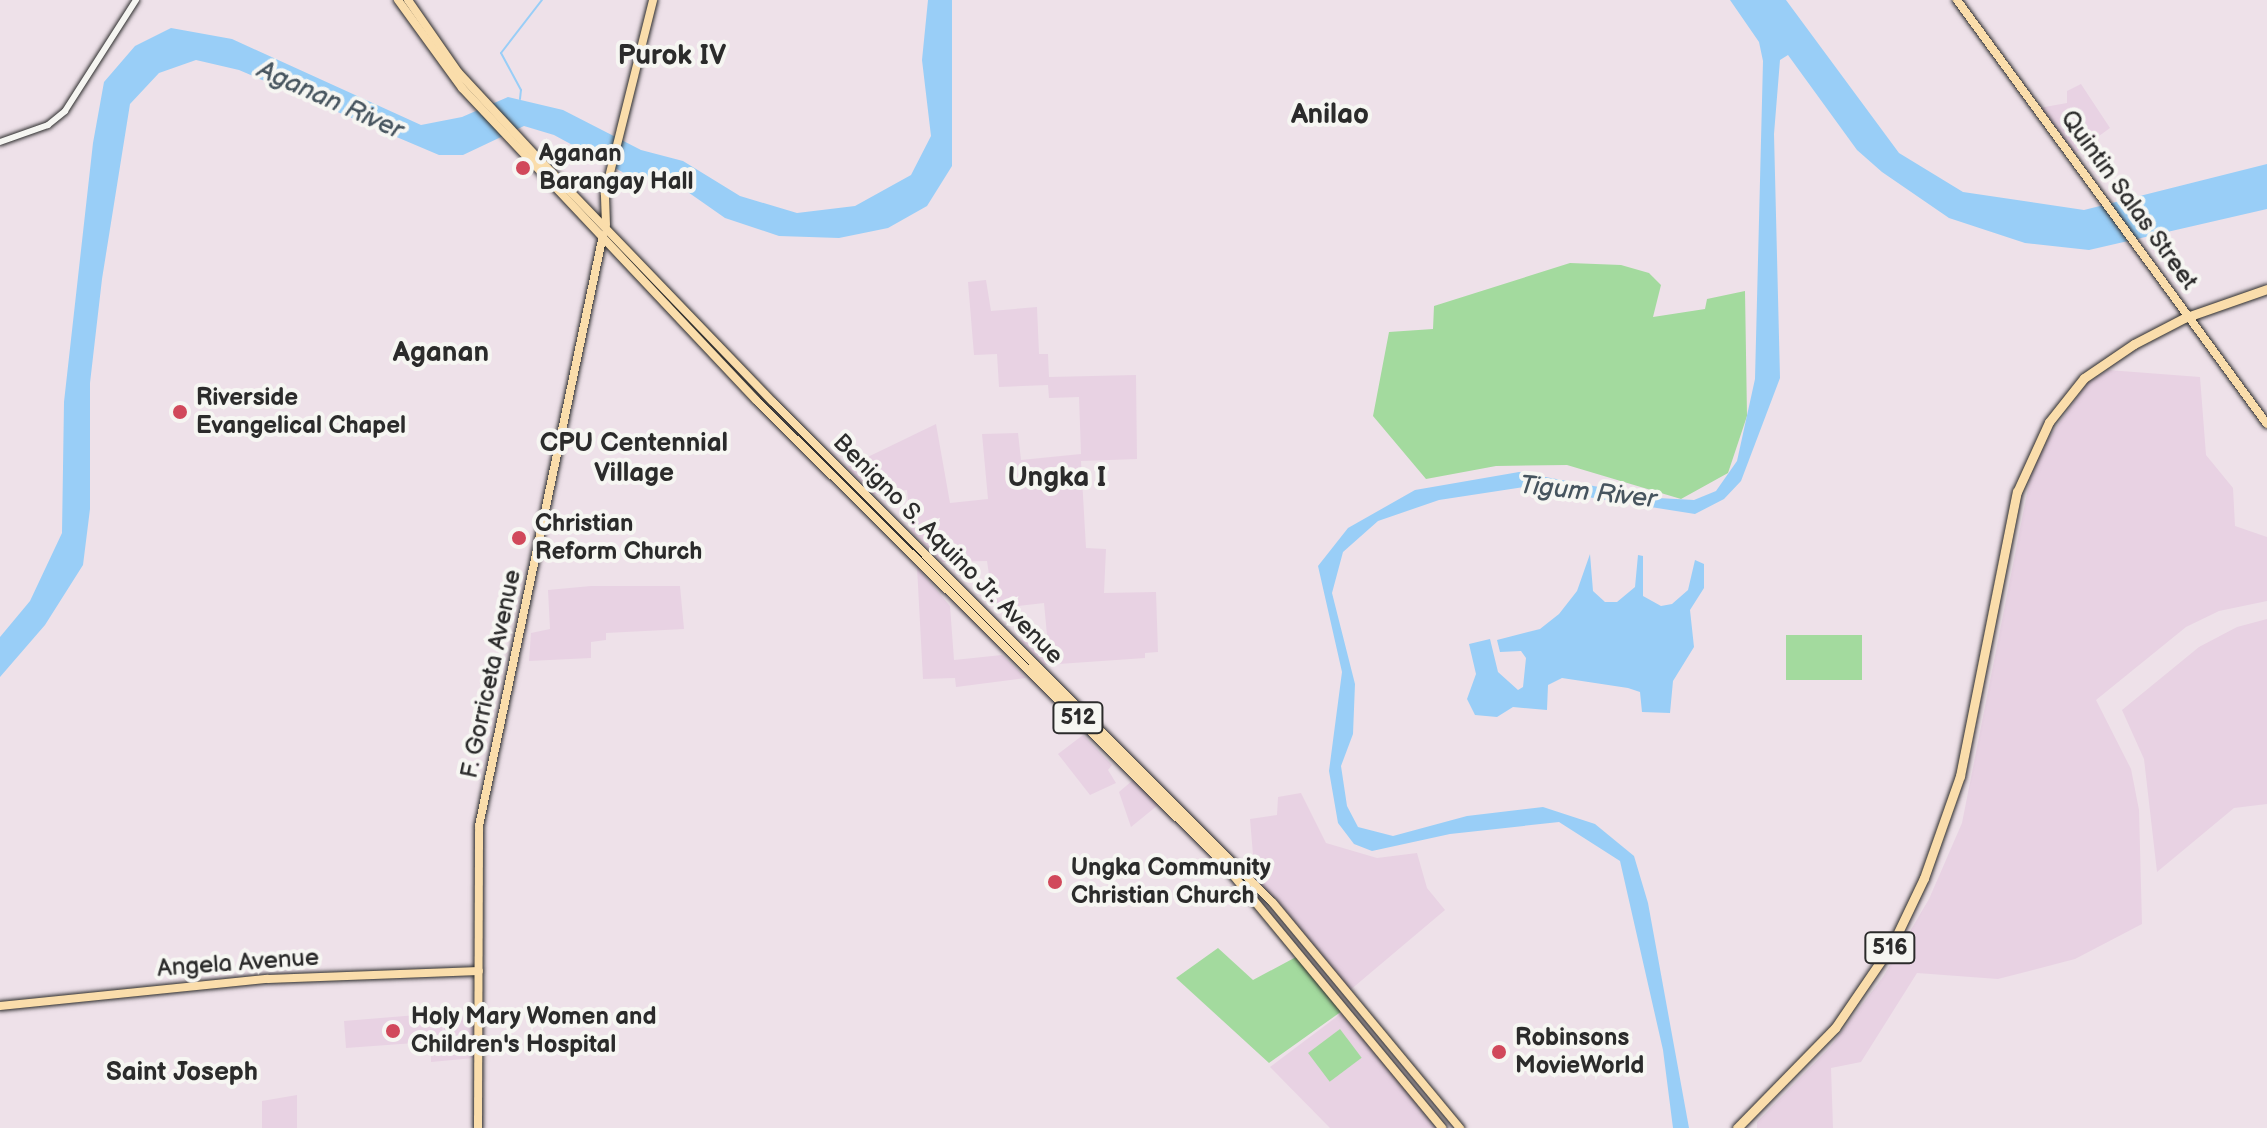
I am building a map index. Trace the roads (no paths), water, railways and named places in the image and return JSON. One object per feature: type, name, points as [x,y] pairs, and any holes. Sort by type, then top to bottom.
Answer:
[{"type":"highway","name":"516","points":[[1744,1128],[1835,1028],[1890,948],[1936,851],[1960,776],[2017,492],[2035,445],[2084,378],[2188,316],[2267,289]]},
{"type":"highway","name":"516","points":[[1737,1128],[1782,1085]]},
{"type":"main road","name":"Benigno S. Aquino Jr. Avenue","points":[[398,0],[465,86],[577,200],[664,301],[1222,855],[1431,1102],[1457,1128]]},
{"type":"main road","name":"Benigno S. Aquino Jr. Avenue","points":[[408,0],[465,86]]},
{"type":"main road","name":"F. Gorriceta Avenue","points":[[478,1128],[484,799],[600,247],[607,234],[605,193],[609,174],[653,0]]},
{"type":"main road","name":"Quintin Salas Street","points":[[1957,0],[2267,424]]},
{"type":"main road","points":[[577,200],[594,205],[605,193]]},
{"type":"main road","name":"Benigno S. Aquino Jr. Avenue","points":[[607,234],[673,294],[782,418]]},
{"type":"main road","points":[[664,301],[672,302],[673,294]]},
{"type":"main road","name":"Angela Avenue","points":[[0,1006],[268,979],[479,971]]},
{"type":"main road","name":"Benigno S. Aquino Jr. Avenue","points":[[1431,1102],[1445,1128]]},
{"type":"street","points":[[0,142],[48,125],[65,111],[136,0]]},
{"type":"water","name":"Aganan River","points":[[928,0],[952,0],[952,166],[927,206],[888,228],[839,238],[779,236],[725,218],[675,183],[626,174],[554,135],[524,126],[463,155],[439,155],[239,70],[196,60],[159,73],[130,104],[102,279],[90,383],[90,509],[83,565],[45,625],[0,677],[0,637],[30,601],[62,533],[64,402],[93,143],[104,82],[135,46],[171,28],[232,39],[421,125],[462,117],[508,97],[563,110],[641,150],[683,161],[740,196],[797,213],[855,206],[911,175],[931,136],[922,60]]},
{"type":"water","name":"Tigum River","points":[[1730,0],[1786,0],[1899,153],[1963,192],[2084,210],[2267,164],[2267,209],[2089,250],[2025,243],[1949,218],[1882,172],[1857,150],[1788,55],[1780,60],[1774,134],[1780,378],[1741,481],[1724,499],[1695,514],[1524,487],[1439,500],[1378,521],[1343,552],[1332,593],[1355,684],[1353,734],[1341,766],[1347,806],[1358,827],[1393,836],[1467,816],[1543,807],[1595,824],[1634,856],[1648,903],[1689,1128],[1673,1128],[1663,1050],[1620,861],[1559,822],[1450,834],[1372,851],[1354,844],[1338,823],[1329,771],[1342,672],[1318,566],[1348,528],[1415,490],[1519,472],[1658,498],[1694,500],[1716,491],[1737,461],[1755,379],[1763,61],[1759,42]]},
{"type":"water","points":[[1590,554],[1593,591],[1605,602],[1617,602],[1635,587],[1638,555],[1643,556],[1643,596],[1661,606],[1672,604],[1688,590],[1695,560],[1704,564],[1704,588],[1690,610],[1694,647],[1673,681],[1670,713],[1642,712],[1640,692],[1628,688],[1562,678],[1548,685],[1547,710],[1513,707],[1497,717],[1475,715],[1467,699],[1476,674],[1469,644],[1490,639],[1498,672],[1518,690],[1523,687],[1526,658],[1521,651],[1500,652],[1497,640],[1540,629],[1559,614],[1577,591]]},
{"type":"waterway","points":[[520,99],[521,90],[501,53],[542,0]]},
{"type":"place","name":"Aganan Barangay Hall","points":[[523,168]]},
{"type":"place","name":"Riverside Evangelical Chapel","points":[[180,412]]},
{"type":"place","name":"Christian Reform Church","points":[[519,538]]},
{"type":"place","name":"Ungka Community Christian Church","points":[[1055,882]]},
{"type":"place","name":"Holy Mary Women and Children's Hospital","points":[[393,1031]]},
{"type":"place","name":"Robinsons MovieWorld","points":[[1499,1052]]},
{"type":"district","name":"Purok IV","points":[[672,56]]},
{"type":"district","name":"Anilao","points":[[1330,115]]},
{"type":"district","name":"Aganan","points":[[441,353]]},
{"type":"district","name":"CPU Centennial Village","points":[[634,459]]},
{"type":"district","name":"Ungka I","points":[[1057,478]]},
{"type":"district","name":"Saint Joseph","points":[[182,1073]]}]
